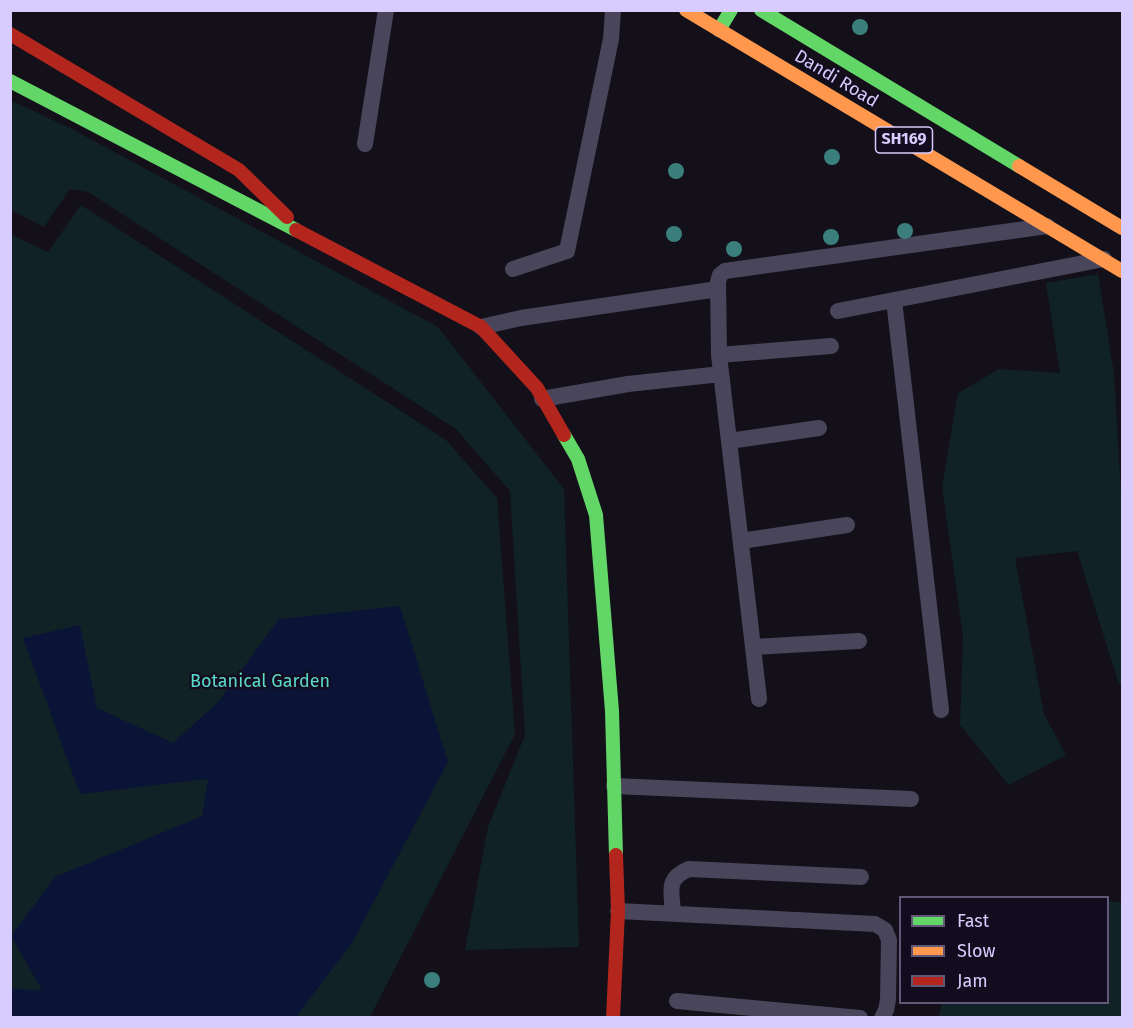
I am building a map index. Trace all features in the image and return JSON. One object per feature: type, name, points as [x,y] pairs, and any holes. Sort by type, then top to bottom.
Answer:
[{"type":"street","points":[[365,144],[386,10]]},
{"type":"street","points":[[513,269],[567,251],[611,39],[613,10]]},
{"type":"street","points":[[719,30],[731,10]]},
{"type":"street","name":"Dandi Road","points":[[761,10],[1122,228]]},
{"type":"street","name":"Dandi Road","points":[[691,12],[1122,271]]},
{"type":"street","points":[[10,34],[239,170],[306,235]]},
{"type":"street","points":[[10,81],[481,327],[537,388],[578,459],[596,515],[612,711],[618,911],[613,1017]]},
{"type":"street","points":[[759,699],[719,355],[718,289],[720,275],[726,271],[1048,226]]},
{"type":"street","points":[[838,311],[1104,260]]},
{"type":"street","points":[[481,327],[521,318],[718,289]]},
{"type":"street","points":[[894,300],[941,710]]},
{"type":"street","points":[[719,355],[831,346]]},
{"type":"street","points":[[542,399],[628,384],[721,374]]},
{"type":"street","points":[[729,441],[819,428]]},
{"type":"street","points":[[741,541],[847,525]]},
{"type":"street","points":[[753,647],[859,642]]},
{"type":"street","points":[[614,786],[910,799]]},
{"type":"street","points":[[673,914],[672,880],[676,874],[689,869],[861,877]]},
{"type":"street","points":[[618,911],[875,924],[885,930],[889,940],[888,1000],[882,1017]]},
{"type":"street","points":[[676,1001],[860,1017]]},
{"type":"green space","points":[[10,100],[72,129],[438,327],[564,489],[579,947],[465,950],[488,827],[525,735],[510,491],[456,429],[88,192],[70,189],[44,227],[11,210]]},
{"type":"green space","name":"Botanical Garden","points":[[81,205],[446,440],[497,498],[515,734],[370,1017],[11,1017],[10,234],[48,252]]},
{"type":"green space","points":[[1098,274],[1114,374],[1122,510],[1122,684],[1119,684],[1077,551],[1015,558],[1044,714],[1066,755],[1009,785],[960,725],[963,636],[942,487],[958,393],[999,369],[1060,373],[1046,283]]},
{"type":"green space","points":[[1109,902],[1122,902],[1122,1017],[939,1017],[942,1004],[1109,1004]]},
{"type":"water","points":[[400,606],[448,762],[352,943],[296,1017],[11,1017],[11,989],[42,990],[11,936],[55,877],[202,816],[208,779],[80,794],[23,638],[80,625],[97,708],[173,743],[218,702],[279,619]]},
{"type":"traffic: fast","points":[[719,30],[731,10]]},
{"type":"traffic: fast","points":[[761,10],[1019,166]]},
{"type":"traffic: fast","points":[[10,81],[296,230]]},
{"type":"traffic: fast","points":[[564,435],[578,459],[596,515],[612,711],[616,855]]},
{"type":"traffic: slow","points":[[686,10],[1122,271]]},
{"type":"traffic: slow","points":[[1019,166],[1122,228]]},
{"type":"traffic: jam","points":[[10,34],[239,170],[287,217]]},
{"type":"traffic: jam","points":[[296,230],[481,327],[537,388],[564,435]]},
{"type":"traffic: jam","points":[[613,1018],[618,911],[616,855]]}]
